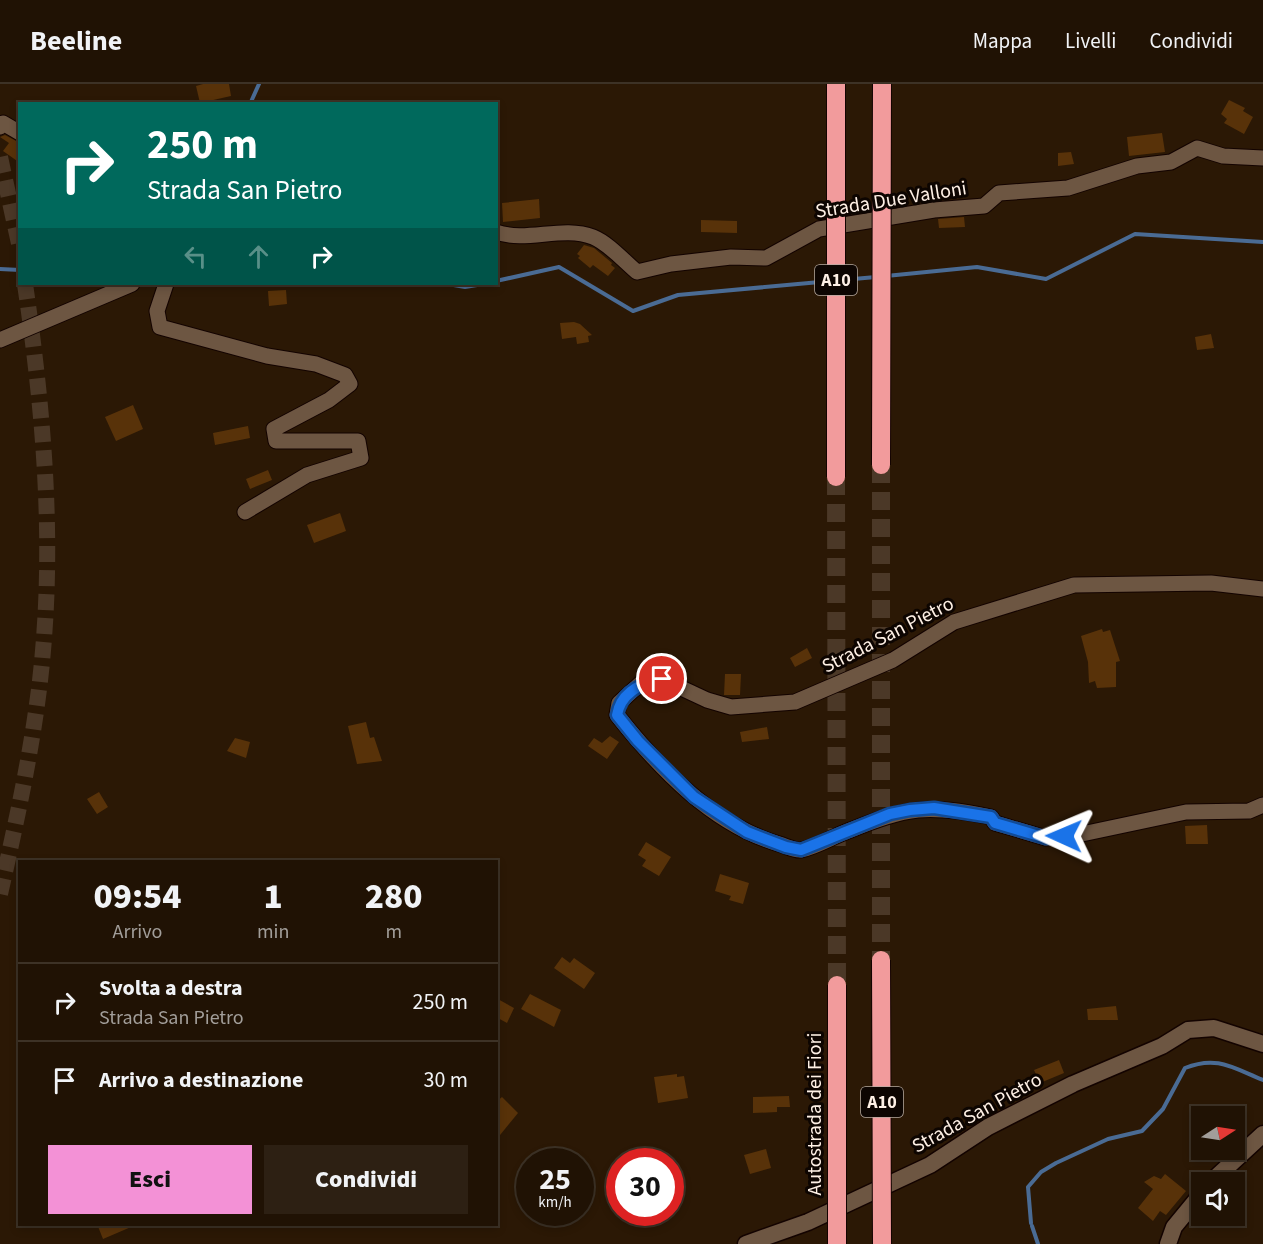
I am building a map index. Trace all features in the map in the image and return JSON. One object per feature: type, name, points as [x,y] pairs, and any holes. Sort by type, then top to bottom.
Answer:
[{"type":"highway","name":"A10","points":[[836,84],[837,477]]},
{"type":"highway","name":"A10","points":[[881,465],[882,84]]},
{"type":"highway","name":"A10","points":[[881,960],[882,1244]]},
{"type":"highway","name":"Autostrada dei Fiori","points":[[837,985],[837,1244]]},
{"type":"street","points":[[0,127],[3,123],[18,132]]},
{"type":"street","name":"Strada Due Valloni","points":[[498,233],[509,236],[572,233],[594,237],[637,272],[670,264],[731,257],[766,258],[819,229],[934,210],[984,206],[999,193],[1068,188],[1137,166],[1171,162],[1197,148],[1223,156],[1263,158]]},
{"type":"street","points":[[0,340],[130,285]]},
{"type":"street","points":[[166,285],[157,311],[160,327],[267,356],[316,363],[345,375],[351,384],[329,400],[274,429],[276,441],[358,441],[361,458],[307,476],[245,513]]},
{"type":"street","name":"Strada San Pietro","points":[[1263,590],[1211,583],[1174,585],[1118,582],[1074,585],[954,622],[893,660],[795,702],[731,707],[707,700],[662,679],[641,683],[619,703],[617,715],[638,741],[694,797],[747,832],[801,850],[890,814],[910,810],[934,808],[991,817],[995,823],[1046,838],[1082,834],[1186,813],[1249,811],[1263,805]]},
{"type":"street","name":"Strada San Pietro","points":[[746,1244],[808,1221],[930,1165],[988,1127],[1073,1084],[1162,1046],[1188,1030],[1214,1028],[1263,1044]]},
{"type":"street","points":[[1222,1172],[1263,1134]]},
{"type":"street","points":[[1168,1244],[1174,1227],[1191,1206]]},
{"type":"building","points":[[229,84],[231,96],[200,102],[196,86]]},
{"type":"building","points":[[1229,100],[1245,108],[1243,111],[1253,117],[1244,134],[1224,123],[1227,119],[1221,114]]},
{"type":"building","points":[[1162,133],[1165,152],[1129,156],[1127,137]]},
{"type":"building","points":[[5,135],[18,142],[18,162],[3,151],[9,143],[0,137]]},
{"type":"building","points":[[1071,152],[1074,164],[1058,166],[1058,153]]},
{"type":"building","points":[[539,199],[540,218],[503,222],[502,203]]},
{"type":"building","points":[[964,217],[965,227],[939,228],[938,219]]},
{"type":"building","points":[[701,220],[737,221],[737,233],[701,232]]},
{"type":"building","points":[[584,245],[594,248],[612,263],[611,265],[615,268],[608,276],[593,265],[590,268],[578,258],[580,256],[577,254]]},
{"type":"building","points":[[286,290],[287,304],[269,306],[268,291]]},
{"type":"building","points":[[560,323],[580,324],[592,335],[588,336],[589,342],[577,344],[576,337],[562,339]]},
{"type":"building","points":[[1211,334],[1214,348],[1197,350],[1195,337]]},
{"type":"building","points":[[133,405],[143,429],[116,441],[105,417]]},
{"type":"building","points":[[248,426],[250,438],[215,445],[213,433]]},
{"type":"building","points":[[268,470],[272,480],[250,489],[246,479]]},
{"type":"building","points":[[340,513],[346,531],[314,543],[307,525]]},
{"type":"building","points":[[1102,629],[1103,632],[1110,630],[1120,661],[1116,662],[1116,687],[1097,688],[1095,681],[1089,683],[1088,662],[1081,636]]},
{"type":"building","points":[[807,648],[812,658],[795,667],[790,658]]},
{"type":"building","points":[[725,674],[741,674],[740,695],[724,695]]},
{"type":"building","points":[[366,722],[370,738],[374,737],[382,761],[357,764],[348,726]]},
{"type":"building","points":[[767,727],[769,739],[742,742],[740,732]]},
{"type":"building","points":[[610,736],[619,742],[607,759],[588,746],[594,738],[602,743]]},
{"type":"building","points":[[235,738],[250,742],[246,758],[227,751]]},
{"type":"building","points":[[99,792],[108,807],[97,814],[87,799]]},
{"type":"building","points":[[1207,825],[1208,844],[1186,844],[1185,826]]},
{"type":"building","points":[[646,842],[671,857],[659,876],[642,866],[646,860],[638,855]]},
{"type":"building","points":[[720,874],[749,883],[743,904],[729,900],[731,896],[715,891]]},
{"type":"building","points":[[562,957],[570,963],[574,958],[595,973],[584,989],[554,968]]},
{"type":"building","points":[[530,994],[561,1010],[554,1027],[521,1009]]},
{"type":"building","points":[[498,999],[514,1008],[507,1023],[498,1018]]},
{"type":"building","points":[[1116,1006],[1118,1020],[1088,1020],[1087,1009]]},
{"type":"building","points":[[1059,1060],[1064,1073],[1040,1083],[1034,1070]]},
{"type":"building","points":[[677,1074],[677,1077],[684,1076],[688,1098],[658,1103],[654,1077]]},
{"type":"building","points":[[789,1096],[790,1107],[777,1107],[777,1112],[753,1113],[753,1097]]},
{"type":"building","points":[[502,1097],[518,1113],[498,1138],[498,1100]]},
{"type":"building","points":[[766,1149],[771,1168],[750,1174],[744,1155]]},
{"type":"building","points":[[1165,1174],[1186,1191],[1166,1215],[1160,1211],[1153,1221],[1138,1208],[1153,1189],[1144,1182],[1154,1176],[1161,1179]]},
{"type":"building","points":[[98,1226],[133,1226],[103,1239]]},
{"type":"waterway","points":[[251,102],[259,84]]},
{"type":"waterway","points":[[886,276],[977,267],[1046,279],[1135,234],[1263,242]]},
{"type":"waterway","points":[[498,281],[559,267],[633,311],[678,295],[831,281]]},
{"type":"waterway","points":[[0,269],[18,270]]},
{"type":"waterway","points":[[842,280],[876,277]]},
{"type":"waterway","points":[[454,285],[465,287],[477,285]]},
{"type":"waterway","points":[[1031,1223],[1028,1187],[1041,1172],[1108,1139],[1142,1131],[1163,1109],[1185,1068],[1196,1064],[1216,1063],[1263,1080]]},
{"type":"waterway","points":[[1032,1226],[1038,1244]]},
{"type":"tunnel","points":[[0,157],[18,239]]},
{"type":"tunnel","points":[[0,894],[21,799],[32,735],[41,670],[46,594],[44,460],[25,285]]},
{"type":"tunnel","points":[[881,465],[881,960]]},
{"type":"tunnel","points":[[836,477],[837,985]]},
{"type":"route","points":[[662,679],[641,683],[619,703],[617,715],[638,741],[694,797],[747,832],[772,842],[801,850],[890,814],[934,808],[991,817],[995,823],[1046,838],[1064,836]]}]
